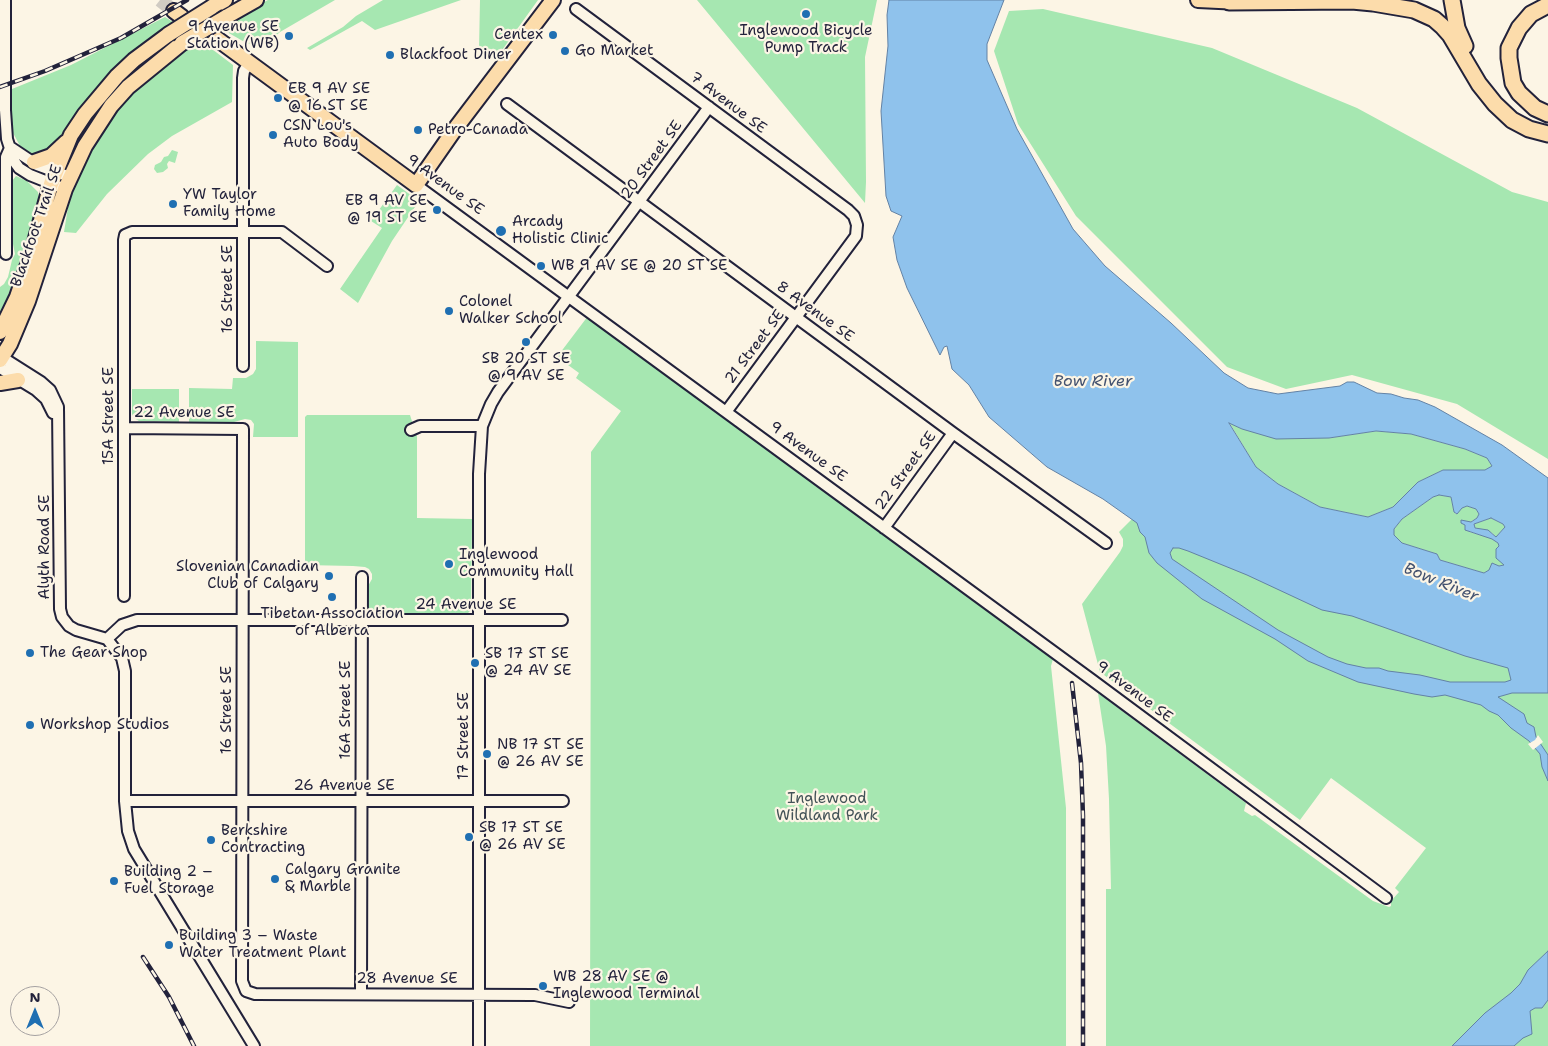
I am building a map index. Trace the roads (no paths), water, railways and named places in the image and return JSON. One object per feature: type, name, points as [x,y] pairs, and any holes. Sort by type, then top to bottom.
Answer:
[{"type":"highway","points":[[1452,0],[1457,28],[1495,104]]},
{"type":"highway","points":[[1229,2],[1352,1],[1414,10],[1434,19],[1442,26],[1450,35],[1479,84],[1495,104],[1512,120],[1529,129],[1548,134]]},
{"type":"highway","points":[[1548,5],[1531,14],[1519,28],[1509,48],[1509,58],[1513,83],[1519,93],[1535,108],[1548,114]]},
{"type":"main road","name":"Blackfoot Trail SE","points":[[1,360],[10,344],[28,301],[61,180],[71,135],[85,114],[117,76],[134,60],[169,34],[225,0]]},
{"type":"main road","name":"Blackfoot Trail SE","points":[[0,332],[17,297],[61,180],[111,106],[146,71],[182,43],[256,0]]},
{"type":"main road","points":[[1198,0],[1229,2],[1276,0]]},
{"type":"main road","points":[[416,185],[550,2]]},
{"type":"main road","name":"9 Avenue SE","points":[[208,33],[416,185]]},
{"type":"main road","points":[[34,162],[51,156],[71,135]]},
{"type":"main road","points":[[0,384],[18,380]]},
{"type":"street","points":[[5,0],[2,111],[7,139],[14,161],[19,168],[30,175],[61,180]]},
{"type":"street","name":"7 Avenue SE","points":[[576,9],[848,210],[854,216],[857,225]]},
{"type":"street","name":"16 Street SE","points":[[243,366],[243,78],[249,62]]},
{"type":"street","name":"8 Avenue SE","points":[[507,104],[953,433],[1106,543]]},
{"type":"street","name":"20 Street SE","points":[[482,426],[490,404],[498,392],[709,107]]},
{"type":"street","points":[[10,147],[61,180]]},
{"type":"street","points":[[6,254],[6,157],[10,147]]},
{"type":"street","name":"9 Avenue SE","points":[[416,185],[1386,898]]},
{"type":"street","name":"21 Street SE","points":[[726,412],[856,236],[857,225]]},
{"type":"street","name":"15A Street SE","points":[[124,596],[125,235],[132,232],[243,232]]},
{"type":"street","points":[[243,232],[282,232],[327,266]]},
{"type":"street","name":"Alyth Road SE","points":[[1,360],[18,380],[36,390],[46,399],[59,428]]},
{"type":"street","name":"Alyth Road SE","points":[[1,360],[41,382],[50,390],[58,407],[60,609],[62,617],[69,626],[76,630],[107,639]]},
{"type":"street","points":[[411,430],[420,426],[482,426]]},
{"type":"street","name":"17 Street SE","points":[[479,1046],[479,474],[482,426]]},
{"type":"street","name":"22 Avenue SE","points":[[124,428],[243,428]]},
{"type":"street","name":"16 Street SE","points":[[243,428],[242,981],[246,991]]},
{"type":"street","name":"22 Street SE","points":[[884,528],[953,433]]},
{"type":"street","name":"16A Street SE","points":[[361,994],[362,576]]},
{"type":"street","name":"24 Avenue SE","points":[[107,639],[122,624],[138,620],[562,620]]},
{"type":"street","points":[[107,639],[122,658],[125,671],[125,800],[128,831],[134,849],[254,1046]]},
{"type":"street","name":"26 Avenue SE","points":[[125,800],[563,801]]},
{"type":"street","name":"28 Avenue SE","points":[[246,991],[256,994],[535,995],[569,1002]]},
{"type":"water","name":"Bow River","points":[[889,0],[1004,0],[987,44],[987,60],[1017,129],[1073,229],[1105,266],[1171,323],[1224,373],[1248,388],[1278,394],[1340,386],[1347,382],[1354,382],[1377,393],[1418,400],[1435,407],[1502,445],[1548,478],[1548,693],[1512,693],[1498,697],[1524,714],[1527,723],[1534,727],[1536,737],[1548,755],[1548,781],[1542,767],[1540,754],[1529,741],[1511,728],[1498,715],[1481,705],[1445,695],[1432,697],[1358,682],[1308,661],[1275,639],[1202,599],[1157,563],[1149,553],[1145,537],[1140,532],[1137,523],[1103,499],[1047,467],[989,417],[969,385],[952,369],[947,346],[944,347],[940,355],[907,288],[897,260],[893,237],[902,216],[891,211],[886,196],[881,111],[888,46],[887,15]],"holes":[[[1229,423],[1276,439],[1329,438],[1376,431],[1411,434],[1465,449],[1487,458],[1492,466],[1485,470],[1443,470],[1418,482],[1393,507],[1368,517],[1320,507],[1278,484],[1256,467]],[[1439,495],[1451,497],[1454,512],[1457,514],[1462,508],[1467,506],[1476,509],[1479,514],[1477,518],[1471,522],[1461,520],[1461,523],[1465,525],[1465,530],[1492,539],[1498,543],[1496,558],[1504,565],[1499,566],[1492,563],[1489,570],[1484,573],[1440,560],[1437,554],[1402,543],[1394,535],[1394,529],[1402,519],[1433,497]],[[1491,518],[1505,527],[1496,537],[1488,530],[1475,528],[1474,524]],[[1173,548],[1188,551],[1247,575],[1322,610],[1352,616],[1465,656],[1508,668],[1511,680],[1505,682],[1450,682],[1379,668],[1366,668],[1328,657],[1278,630],[1172,559],[1170,553]]]},
{"type":"water","points":[[1548,951],[1548,1000],[1542,1008],[1535,1008],[1530,1011],[1532,1034],[1523,1038],[1514,1046],[1452,1046],[1485,1013],[1511,993],[1520,984],[1528,970]]},
{"type":"tunnel","points":[[160,0],[174,11]]},
{"type":"railway","points":[[0,87],[45,71],[121,38],[187,0]]},
{"type":"railway","points":[[1072,683],[1081,763],[1083,816],[1083,1046]]},
{"type":"railway","points":[[143,957],[169,997],[194,1046]]},
{"type":"place","name":"Inglewood Bicycle Pump Track","points":[[806,14]]},
{"type":"place","name":"Centex","points":[[553,35]]},
{"type":"place","name":"9 Avenue SE Station (WB)","points":[[289,36]]},
{"type":"place","name":"Go Market","points":[[565,51]]},
{"type":"place","name":"Blackfoot Diner","points":[[390,55]]},
{"type":"place","name":"EB 9 AV SE @ 16 ST SE","points":[[278,98]]},
{"type":"place","name":"Petro-Canada","points":[[418,130]]},
{"type":"place","name":"CSN Lou's Auto Body","points":[[273,135]]},
{"type":"place","name":"YW Taylor Family Home","points":[[173,204]]},
{"type":"place","name":"EB 9 AV SE @ 19 ST SE","points":[[437,210]]},
{"type":"place","name":"Arcady Holistic Clinic","points":[[501,231]]},
{"type":"place","name":"WB 9 AV SE @ 20 ST SE","points":[[541,266]]},
{"type":"place","name":"Colonel Walker School","points":[[449,311]]},
{"type":"place","name":"SB 20 ST SE @ 9 AV SE","points":[[526,342]]},
{"type":"place","name":"Inglewood Community Hall","points":[[449,564]]},
{"type":"place","name":"Slovenian Canadian Club of Calgary","points":[[329,576]]},
{"type":"place","name":"Tibetan Association of Alberta","points":[[332,597]]},
{"type":"place","name":"The Gear Shop","points":[[30,653]]},
{"type":"place","name":"SB 17 ST SE @ 24 AV SE","points":[[475,663]]},
{"type":"place","name":"Workshop Studios","points":[[30,725]]},
{"type":"place","name":"NB 17 ST SE @ 26 AV SE","points":[[487,754]]},
{"type":"place","name":"SB 17 ST SE @ 26 AV SE","points":[[469,837]]},
{"type":"place","name":"Berkshire Contracting","points":[[211,840]]},
{"type":"place","name":"Calgary Granite & Marble","points":[[275,879]]},
{"type":"place","name":"Building 2 – Fuel Storage","points":[[114,881]]},
{"type":"place","name":"Building 3 – Waste Water Treatment Plant","points":[[169,945]]},
{"type":"place","name":"WB 28 AV SE @ Inglewood Terminal","points":[[543,986]]},
{"type":"park label","name":"Inglewood Wildland Park","points":[[827,808]]}]
